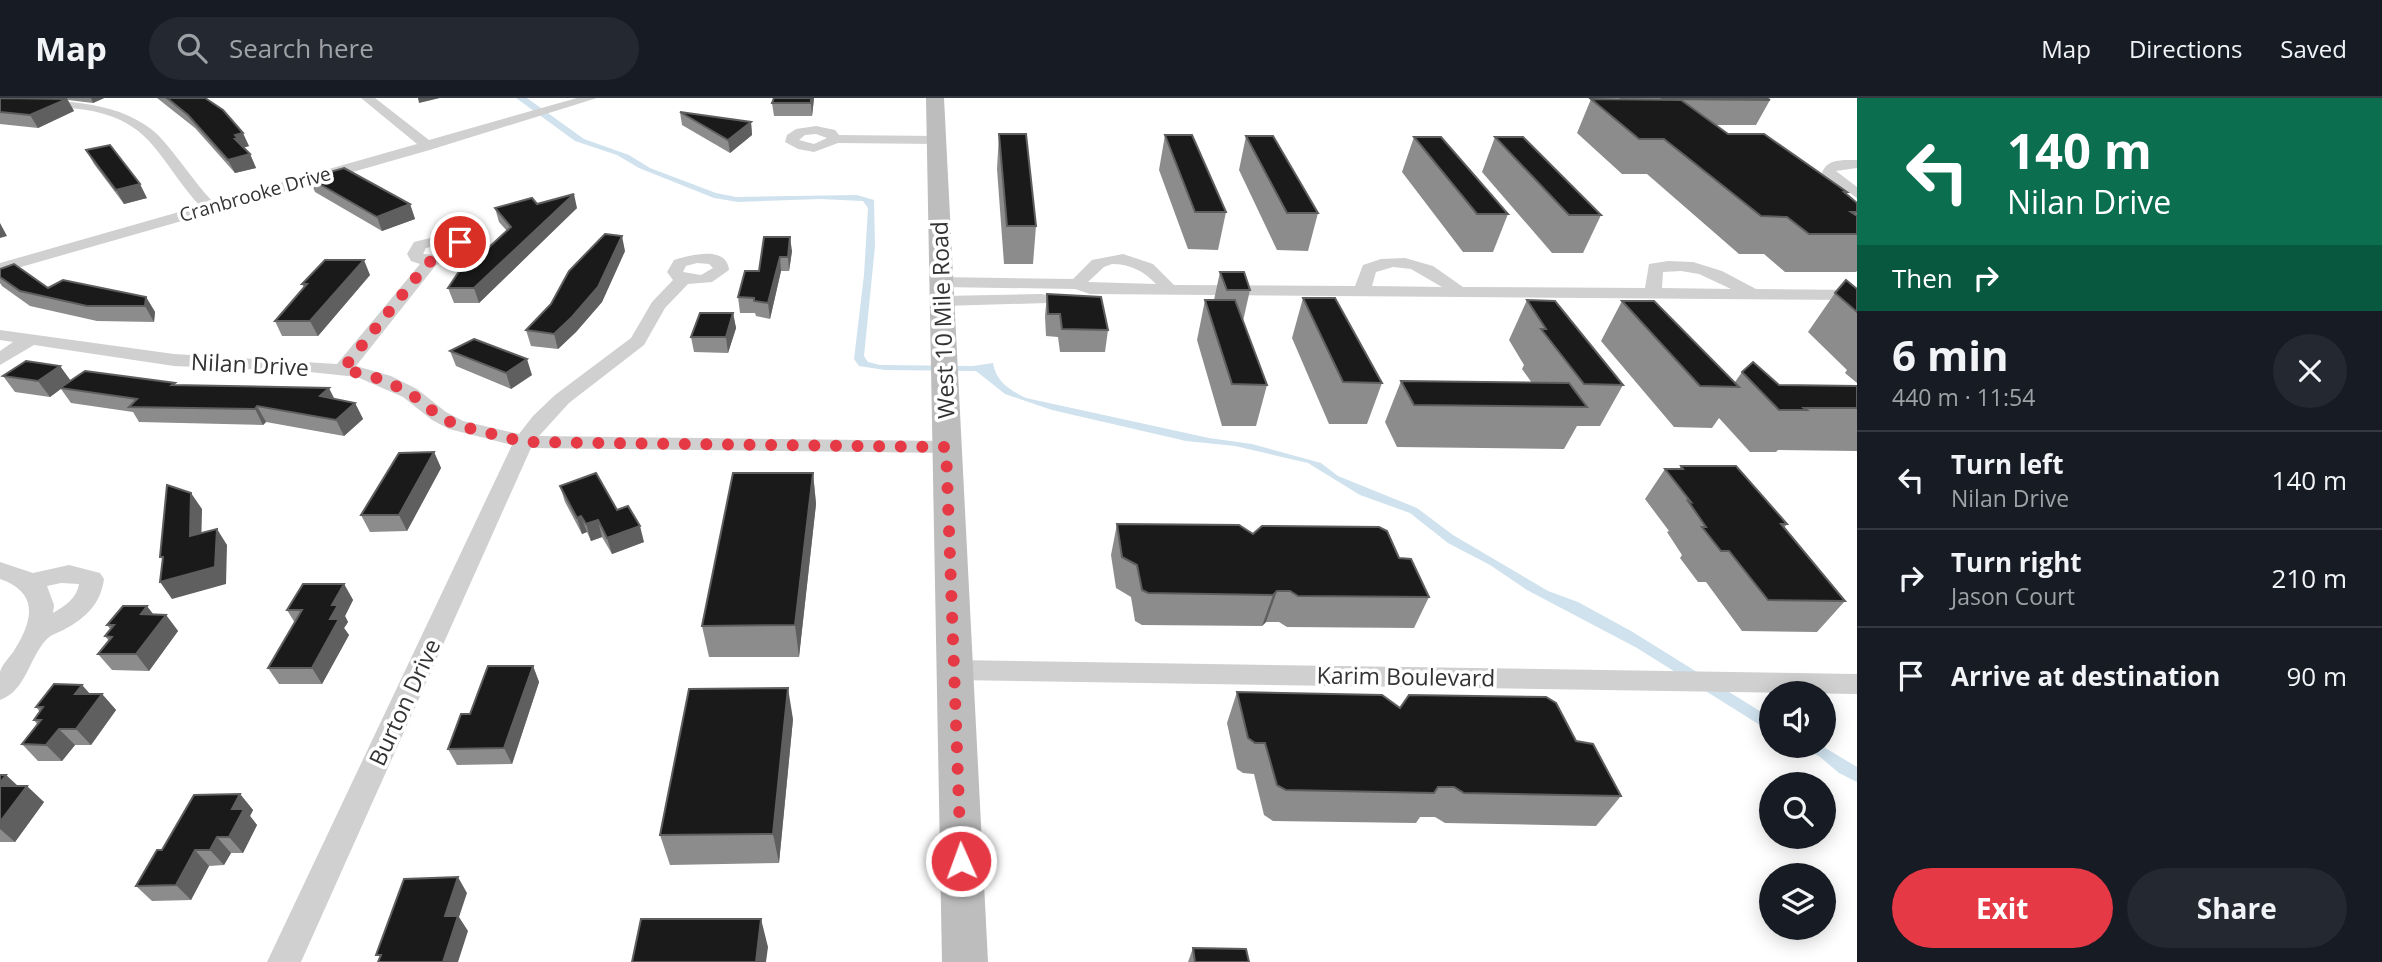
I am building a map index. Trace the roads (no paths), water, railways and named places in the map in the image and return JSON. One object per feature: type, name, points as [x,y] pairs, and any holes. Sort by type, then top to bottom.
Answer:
[{"type":"main road","name":"West 10 Mile Road","points":[[935,98],[965,962]]},
{"type":"street","points":[[367,98],[422,141]]},
{"type":"street","name":"Cranbrooke Drive","points":[[0,255],[204,203],[551,103],[591,98]]},
{"type":"street","points":[[0,104],[72,106],[102,110],[142,126],[204,203]]},
{"type":"street","points":[[835,139],[936,141]]},
{"type":"street","points":[[1857,164],[1836,165],[1829,173],[1857,194]]},
{"type":"street","name":"Cranbrooke Drive","points":[[0,268],[204,203]]},
{"type":"street","points":[[942,291],[1069,298],[1080,296],[1085,272],[1093,265],[1115,259],[1135,261],[1148,267],[1161,277],[1168,288]]},
{"type":"street","points":[[343,369],[431,261]]},
{"type":"street","points":[[1363,289],[1370,269],[1380,263],[1395,261],[1429,269],[1457,290]]},
{"type":"street","points":[[1653,293],[1656,268],[1672,264],[1709,271],[1751,294]]},
{"type":"street","name":"Burton Drive","points":[[284,962],[524,442],[540,419],[562,399],[638,341],[658,306],[684,279]]},
{"type":"street","points":[[1084,287],[1857,295]]},
{"type":"street","name":"Nilan Drive","points":[[0,335],[174,360],[343,369],[384,380],[410,393],[439,416],[456,425],[524,442],[946,447]]},
{"type":"street","points":[[0,359],[28,341]]},
{"type":"street","points":[[0,570],[19,575],[30,582],[43,614],[29,650],[0,689]]},
{"type":"street","points":[[30,582],[71,573],[80,573],[92,579],[93,590],[83,603],[68,617],[38,632]]},
{"type":"street","name":"Karim Boulevard","points":[[955,670],[1857,684]]},
{"type":"water","points":[[516,98],[527,98],[584,139],[629,155],[650,168],[716,193],[736,197],[857,195],[874,200],[875,246],[864,356],[868,362],[880,365],[973,366],[993,363],[1001,380],[1026,398],[1209,438],[1252,444],[1321,463],[1338,476],[1417,508],[1453,535],[1548,591],[1578,602],[1631,631],[1759,711],[1759,724],[1637,648],[1527,590],[1490,565],[1448,543],[1410,513],[1360,495],[1308,463],[1235,446],[1186,441],[1052,410],[1005,394],[976,371],[885,370],[859,366],[854,359],[864,275],[868,208],[863,201],[820,199],[738,202],[714,198],[639,168],[617,155],[575,141]]},
{"type":"water","points":[[1836,754],[1857,767],[1857,782],[1839,773],[1821,758],[1836,758]]}]
